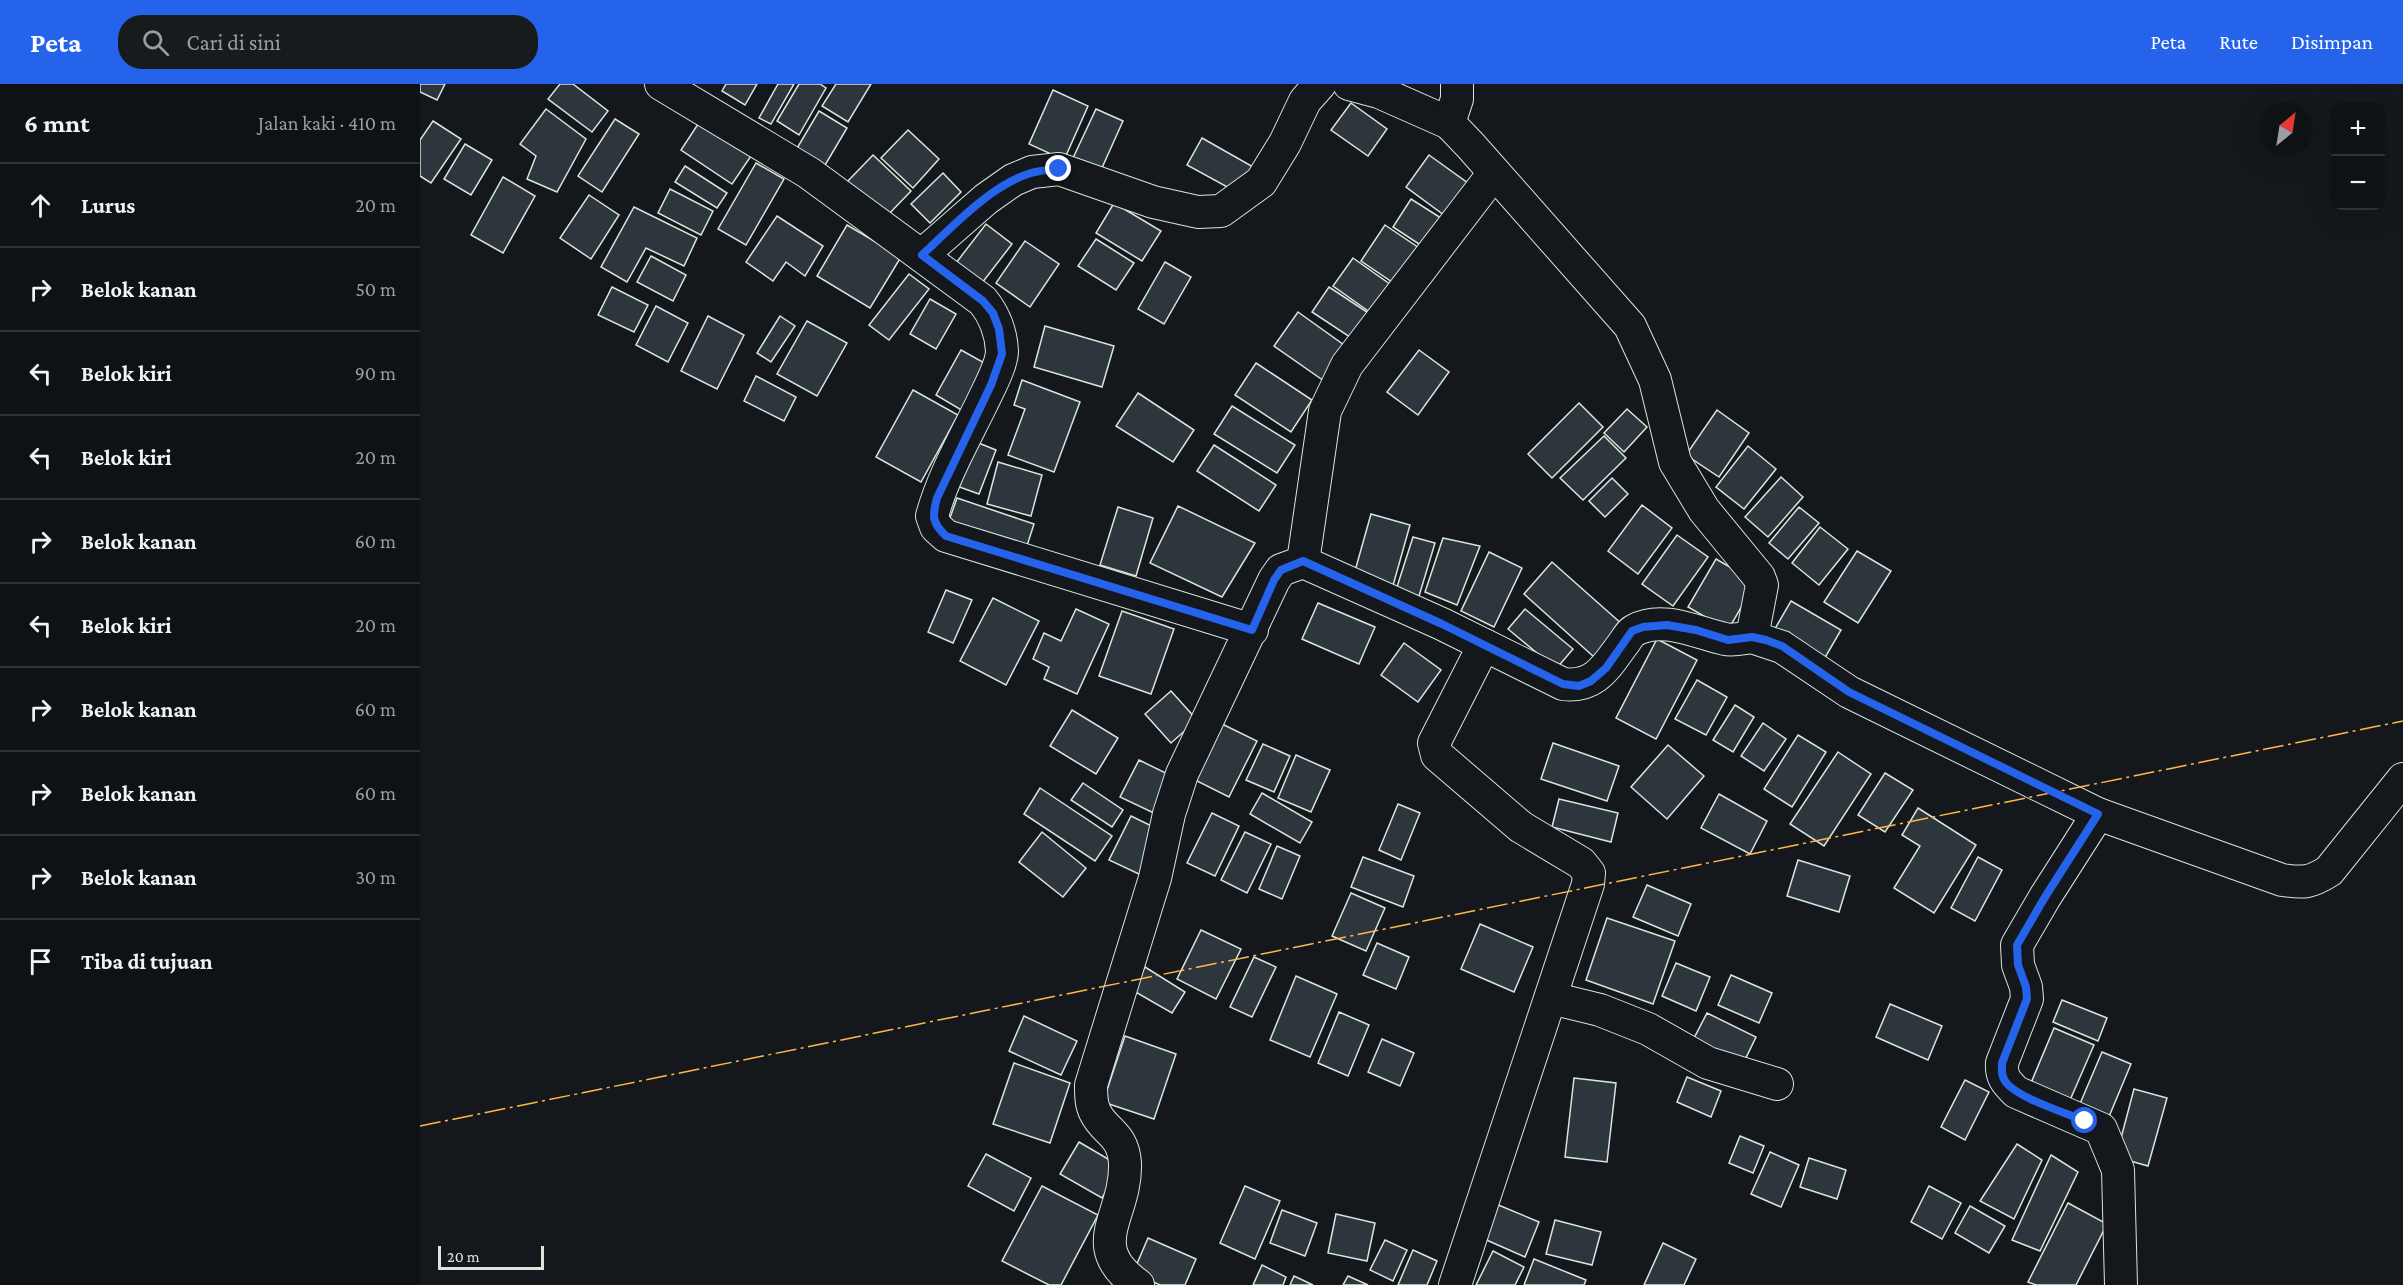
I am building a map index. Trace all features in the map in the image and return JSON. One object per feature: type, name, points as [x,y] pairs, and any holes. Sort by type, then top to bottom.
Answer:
[{"type":"street","points":[[661,84],[809,173],[983,301],[993,313],[999,329],[1002,354],[991,385],[937,498],[932,516],[936,527],[946,536],[1252,630]]},
{"type":"street","points":[[922,255],[986,199],[1013,180],[1032,172],[1059,169],[1152,202],[1198,212],[1221,211],[1261,182],[1285,143],[1305,101],[1320,84]]},
{"type":"street","points":[[1349,84],[1380,92],[1449,123],[1630,326],[1655,380],[1675,462],[1704,510],[1759,578],[1762,585],[1752,637]]},
{"type":"street","points":[[1449,123],[1456,99],[1457,84]]},
{"type":"street","points":[[1303,561],[1325,411],[1347,365],[1494,173]]},
{"type":"street","points":[[1138,1285],[1125,1275],[1111,1255],[1109,1241],[1121,1198],[1125,1177],[1125,1159],[1117,1137],[1096,1115],[1091,1099],[1091,1085],[1155,879],[1169,814],[1182,774],[1274,580],[1281,570],[1303,561],[1563,684],[1579,686],[1591,681],[1632,631],[1643,627],[1667,625],[1696,630],[1728,640],[1752,637],[1782,646],[1849,692],[2098,814],[2282,880],[2303,883],[2316,879],[2329,871],[2403,779]]},
{"type":"street","points":[[1455,1285],[1551,998],[1588,884],[1589,873],[1581,863],[1521,826],[1437,755],[1434,749],[1434,743],[1484,645]]},
{"type":"street","points":[[2098,814],[2017,945],[2018,965],[2026,987],[2027,999],[2002,1063],[2002,1073],[2005,1082],[2016,1092],[2101,1129],[2118,1170],[2121,1285]]},
{"type":"street","points":[[1551,998],[1600,1010],[1648,1029],[1708,1063],[1777,1084]]},
{"type":"building","points":[[420,84],[445,84],[437,100],[420,92]]},
{"type":"building","points":[[560,84],[573,84],[608,111],[592,132],[548,99]]},
{"type":"building","points":[[726,84],[757,84],[745,105],[722,91]]},
{"type":"building","points":[[778,84],[794,84],[771,124],[759,118]]},
{"type":"building","points":[[799,84],[820,84],[826,88],[799,135],[777,121]]},
{"type":"building","points":[[836,84],[871,84],[848,122],[822,106]]},
{"type":"building","points":[[1053,90],[1088,106],[1064,160],[1029,144]]},
{"type":"building","points":[[1351,103],[1387,129],[1368,156],[1331,130]]},
{"type":"building","points":[[546,109],[586,139],[557,192],[527,179],[536,156],[520,144]]},
{"type":"building","points":[[1096,109],[1123,121],[1101,170],[1073,158]]},
{"type":"building","points":[[819,111],[847,128],[821,172],[793,155]]},
{"type":"building","points":[[615,119],[639,134],[602,192],[578,176]]},
{"type":"building","points":[[433,121],[461,139],[431,183],[420,176],[420,140]]},
{"type":"building","points":[[700,121],[751,156],[732,184],[681,150]]},
{"type":"building","points":[[908,130],[939,159],[913,188],[881,158]]},
{"type":"building","points":[[1202,138],[1255,168],[1240,194],[1187,165]]},
{"type":"building","points":[[465,144],[492,160],[471,195],[444,179]]},
{"type":"building","points":[[873,155],[911,191],[885,218],[847,182]]},
{"type":"building","points":[[1429,155],[1472,186],[1448,218],[1406,187]]},
{"type":"building","points":[[756,163],[784,179],[746,245],[718,229]]},
{"type":"building","points":[[685,166],[727,193],[717,208],[675,182]]},
{"type":"building","points":[[943,173],[961,192],[930,223],[911,204]]},
{"type":"building","points":[[503,177],[535,196],[503,253],[471,235]]},
{"type":"building","points":[[670,189],[713,211],[701,235],[658,213]]},
{"type":"building","points":[[589,195],[619,215],[591,259],[560,238]]},
{"type":"building","points":[[1411,199],[1441,218],[1422,246],[1393,227]]},
{"type":"building","points":[[1114,203],[1161,231],[1142,261],[1096,233]]},
{"type":"building","points":[[634,207],[697,238],[684,266],[646,248],[627,282],[601,267]]},
{"type":"building","points":[[777,216],[823,246],[805,276],[786,262],[773,281],[746,262]]},
{"type":"building","points":[[986,224],[1012,244],[982,283],[956,263]]},
{"type":"building","points":[[847,225],[901,257],[870,308],[817,276]]},
{"type":"building","points":[[1385,225],[1428,254],[1404,290],[1361,261]]},
{"type":"building","points":[[1096,239],[1134,263],[1116,290],[1078,266]]},
{"type":"building","points":[[1025,241],[1059,264],[1030,307],[996,283]]},
{"type":"building","points":[[651,256],[686,275],[673,301],[637,282]]},
{"type":"building","points":[[1353,258],[1401,292],[1381,320],[1333,286]]},
{"type":"building","points":[[1165,262],[1191,277],[1164,324],[1138,309]]},
{"type":"building","points":[[909,274],[929,289],[889,340],[869,325]]},
{"type":"building","points":[[612,287],[648,305],[634,332],[598,315]]},
{"type":"building","points":[[1329,287],[1376,318],[1359,343],[1312,312]]},
{"type":"building","points":[[930,299],[956,314],[936,349],[910,334]]},
{"type":"building","points":[[656,306],[688,323],[668,362],[636,345]]},
{"type":"building","points":[[1298,312],[1351,350],[1327,383],[1274,346]]},
{"type":"building","points":[[708,316],[744,335],[717,389],[681,371]]},
{"type":"building","points":[[780,316],[795,326],[771,362],[757,353]]},
{"type":"building","points":[[807,321],[847,343],[817,396],[777,374]]},
{"type":"building","points":[[1045,326],[1114,346],[1102,387],[1034,367]]},
{"type":"building","points":[[961,350],[988,365],[963,411],[936,395]]},
{"type":"building","points":[[1419,350],[1449,372],[1418,415],[1387,392]]},
{"type":"building","points":[[1256,363],[1312,400],[1291,432],[1235,395]]},
{"type":"building","points":[[756,376],[796,397],[784,421],[744,401]]},
{"type":"building","points":[[1022,380],[1080,402],[1054,472],[1008,455],[1025,409],[1014,405]]},
{"type":"building","points":[[913,390],[958,415],[921,482],[876,457]]},
{"type":"building","points":[[1138,393],[1194,430],[1173,462],[1116,426]]},
{"type":"building","points":[[1579,403],[1603,427],[1552,478],[1528,454]]},
{"type":"building","points":[[1232,406],[1295,445],[1277,473],[1214,434]]},
{"type":"building","points":[[1627,409],[1647,427],[1624,452],[1604,433]]},
{"type":"building","points":[[1717,410],[1749,433],[1719,477],[1686,455]]},
{"type":"building","points":[[1604,436],[1626,458],[1583,500],[1560,478]]},
{"type":"building","points":[[971,440],[996,450],[979,494],[954,485]]},
{"type":"building","points":[[1214,445],[1276,485],[1259,511],[1197,471]]},
{"type":"building","points":[[1748,446],[1776,469],[1744,509],[1716,487]]},
{"type":"building","points":[[998,462],[1042,475],[1031,516],[987,504]]},
{"type":"building","points":[[1781,477],[1803,497],[1768,537],[1745,517]]},
{"type":"building","points":[[1612,478],[1628,494],[1605,517],[1589,501]]},
{"type":"building","points":[[957,498],[1034,524],[1023,558],[945,532]]},
{"type":"building","points":[[1642,505],[1672,528],[1638,574],[1608,551]]},
{"type":"building","points":[[1178,506],[1255,543],[1222,597],[1150,563]]},
{"type":"building","points":[[1118,507],[1153,518],[1136,576],[1100,565]]},
{"type":"building","points":[[1799,507],[1819,523],[1788,559],[1769,543]]},
{"type":"building","points":[[1371,514],[1410,525],[1392,589],[1353,578]]},
{"type":"building","points":[[1820,527],[1848,549],[1819,585],[1792,563]]},
{"type":"building","points":[[1677,535],[1708,557],[1673,606],[1642,584]]},
{"type":"building","points":[[1413,537],[1435,543],[1419,596],[1396,590]]},
{"type":"building","points":[[1443,538],[1480,546],[1457,605],[1425,592]]},
{"type":"building","points":[[1857,551],[1891,571],[1858,623],[1824,602]]},
{"type":"building","points":[[1489,552],[1522,568],[1494,627],[1461,611]]},
{"type":"building","points":[[1716,559],[1756,582],[1728,630],[1688,607]]},
{"type":"building","points":[[1552,562],[1623,625],[1594,657],[1524,594]]},
{"type":"building","points":[[946,590],[972,600],[953,643],[928,632]]},
{"type":"building","points":[[993,598],[1039,621],[1006,685],[960,661]]},
{"type":"building","points":[[1791,601],[1841,630],[1819,668],[1769,639]]},
{"type":"building","points":[[1318,603],[1375,627],[1359,664],[1302,639]]},
{"type":"building","points":[[1076,609],[1109,624],[1077,694],[1044,679],[1049,667],[1033,659],[1044,633],[1061,641]]},
{"type":"building","points":[[1525,609],[1573,649],[1556,669],[1508,629]]},
{"type":"building","points":[[1122,611],[1174,629],[1151,694],[1099,676]]},
{"type":"building","points":[[1657,639],[1697,660],[1656,739],[1616,718]]},
{"type":"building","points":[[1404,643],[1441,670],[1418,702],[1381,675]]},
{"type":"building","points":[[1697,680],[1727,697],[1706,735],[1675,719]]},
{"type":"building","points":[[1171,691],[1197,720],[1171,743],[1145,714]]},
{"type":"building","points":[[1735,705],[1754,717],[1733,752],[1713,740]]},
{"type":"building","points":[[1072,710],[1118,738],[1096,774],[1050,746]]},
{"type":"building","points":[[1220,723],[1257,741],[1229,797],[1193,779]]},
{"type":"building","points":[[1763,723],[1786,739],[1764,771],[1741,756]]},
{"type":"building","points":[[1798,735],[1826,752],[1792,807],[1764,789]]},
{"type":"building","points":[[1553,743],[1619,766],[1607,801],[1541,779]]},
{"type":"building","points":[[1263,744],[1290,756],[1274,792],[1246,780]]},
{"type":"building","points":[[1668,745],[1704,776],[1667,819],[1631,787]]},
{"type":"building","points":[[1838,752],[1871,774],[1824,846],[1790,824]]},
{"type":"building","points":[[1296,755],[1330,770],[1311,812],[1278,798]]},
{"type":"building","points":[[1139,760],[1178,779],[1160,816],[1120,797]]},
{"type":"building","points":[[1885,773],[1913,790],[1885,832],[1858,815]]},
{"type":"building","points":[[1083,783],[1123,810],[1112,827],[1071,800]]},
{"type":"building","points":[[1040,788],[1112,836],[1095,861],[1024,814]]},
{"type":"building","points":[[1262,793],[1312,822],[1300,843],[1250,814]]},
{"type":"building","points":[[1719,794],[1767,821],[1750,854],[1701,828]]},
{"type":"building","points":[[1559,799],[1618,813],[1611,842],[1552,827]]},
{"type":"building","points":[[1398,804],[1420,813],[1401,860],[1379,850]]},
{"type":"building","points":[[1918,808],[1976,845],[1934,913],[1894,888],[1920,846],[1902,835]]},
{"type":"building","points":[[1212,813],[1239,826],[1215,876],[1187,863]]},
{"type":"building","points":[[1131,816],[1162,831],[1141,875],[1109,860]]},
{"type":"building","points":[[1042,832],[1086,868],[1063,897],[1019,862]]},
{"type":"building","points":[[1245,832],[1271,844],[1247,893],[1221,880]]},
{"type":"building","points":[[1277,846],[1300,856],[1282,899],[1259,889]]},
{"type":"building","points":[[1363,857],[1414,876],[1403,907],[1351,887]]},
{"type":"building","points":[[1978,857],[2002,870],[1975,921],[1951,908]]},
{"type":"building","points":[[1798,860],[1850,876],[1839,912],[1787,896]]},
{"type":"building","points":[[1647,885],[1691,904],[1678,936],[1633,917]]},
{"type":"building","points":[[1351,893],[1385,908],[1366,951],[1332,936]]},
{"type":"building","points":[[1607,918],[1675,941],[1653,1004],[1586,980]]},
{"type":"building","points":[[1480,924],[1533,947],[1514,992],[1461,969]]},
{"type":"building","points":[[1201,930],[1241,949],[1216,999],[1177,979]]},
{"type":"building","points":[[1377,943],[1409,957],[1396,989],[1363,975]]},
{"type":"building","points":[[1254,957],[1276,967],[1252,1017],[1230,1007]]},
{"type":"building","points":[[1676,963],[1710,977],[1696,1011],[1662,996]]},
{"type":"building","points":[[1145,967],[1185,992],[1172,1013],[1132,990]]},
{"type":"building","points":[[1731,975],[1772,993],[1759,1023],[1718,1005]]},
{"type":"building","points":[[1296,976],[1337,994],[1310,1057],[1270,1040]]},
{"type":"building","points":[[2062,1000],[2107,1018],[2098,1041],[2053,1022]]},
{"type":"building","points":[[1890,1004],[1942,1026],[1928,1060],[1876,1037]]},
{"type":"building","points":[[1339,1012],[1369,1025],[1348,1076],[1318,1063]]},
{"type":"building","points":[[1707,1013],[1756,1037],[1742,1066],[1692,1042]]},
{"type":"building","points":[[1024,1016],[1077,1041],[1061,1075],[1009,1051]]},
{"type":"building","points":[[2054,1028],[2094,1045],[2067,1107],[2028,1090]]},
{"type":"building","points":[[1125,1036],[1176,1054],[1154,1119],[1103,1102]]},
{"type":"building","points":[[1382,1039],[1414,1053],[1400,1086],[1368,1072]]},
{"type":"building","points":[[2102,1052],[2131,1064],[2108,1119],[2079,1106]]},
{"type":"building","points":[[1014,1063],[1070,1083],[1050,1143],[993,1124]]},
{"type":"building","points":[[1687,1077],[1721,1091],[1711,1117],[1677,1102]]},
{"type":"building","points":[[1574,1078],[1616,1083],[1607,1162],[1565,1157]]},
{"type":"building","points":[[1965,1080],[1989,1092],[1965,1140],[1941,1127]]},
{"type":"building","points":[[2134,1089],[2167,1098],[2148,1166],[2116,1157]]},
{"type":"building","points":[[1740,1136],[1764,1146],[1753,1173],[1729,1163]]},
{"type":"building","points":[[1079,1142],[1120,1166],[1102,1198],[1060,1174]]},
{"type":"building","points":[[2017,1144],[2042,1160],[2014,1219],[1980,1201]]},
{"type":"building","points":[[1770,1152],[1799,1165],[1781,1207],[1751,1194]]},
{"type":"building","points":[[986,1154],[1031,1178],[1014,1211],[968,1186]]},
{"type":"building","points":[[2051,1155],[2078,1172],[2040,1251],[2012,1240]]},
{"type":"building","points":[[1809,1158],[1846,1170],[1837,1199],[1800,1187]]},
{"type":"building","points":[[1042,1186],[1098,1215],[1061,1285],[1049,1285],[1002,1261]]},
{"type":"building","points":[[1245,1186],[1280,1201],[1255,1259],[1220,1243]]},
{"type":"building","points":[[1929,1186],[1961,1203],[1942,1239],[1911,1222]]},
{"type":"building","points":[[2068,1203],[2107,1224],[2076,1285],[2036,1285],[2028,1282]]},
{"type":"building","points":[[1496,1204],[1539,1222],[1525,1257],[1482,1238]]},
{"type":"building","points":[[1970,1206],[2005,1226],[1989,1253],[1955,1233]]},
{"type":"building","points":[[1282,1210],[1317,1223],[1305,1256],[1270,1243]]},
{"type":"building","points":[[1336,1214],[1375,1223],[1367,1261],[1328,1253]]},
{"type":"building","points":[[1555,1220],[1601,1232],[1592,1265],[1546,1254]]},
{"type":"building","points":[[1148,1238],[1196,1259],[1185,1285],[1160,1285],[1133,1273]]},
{"type":"building","points":[[1385,1240],[1407,1250],[1393,1281],[1370,1270]]},
{"type":"building","points":[[1663,1243],[1696,1259],[1684,1285],[1644,1285]]},
{"type":"building","points":[[1413,1250],[1437,1261],[1427,1285],[1398,1285]]},
{"type":"building","points":[[1493,1251],[1524,1267],[1515,1285],[1476,1285]]},
{"type":"building","points":[[1534,1259],[1586,1280],[1584,1285],[1524,1285]]},
{"type":"building","points":[[1262,1265],[1286,1277],[1283,1285],[1253,1285]]},
{"type":"building","points":[[1294,1276],[1313,1285],[1290,1285]]},
{"type":"building","points":[[1348,1276],[1368,1285],[1343,1285]]},
{"type":"power","points":[[420,1126],[2403,721]]},
{"type":"route","points":[[1059,169],[1032,172],[1013,180],[960,220],[922,255],[983,301],[993,313],[999,329],[1002,354],[991,385],[943,482],[932,516],[936,527],[946,536],[1252,630],[1274,580],[1281,570],[1303,561],[1442,624],[1563,684],[1579,686],[1591,681],[1606,668],[1632,631],[1643,627],[1667,625],[1696,630],[1728,640],[1752,637],[1782,646],[1849,692],[2098,814],[2017,945],[2018,965],[2026,987],[2027,999],[2002,1063],[2005,1082],[2016,1092],[2085,1121]]}]
